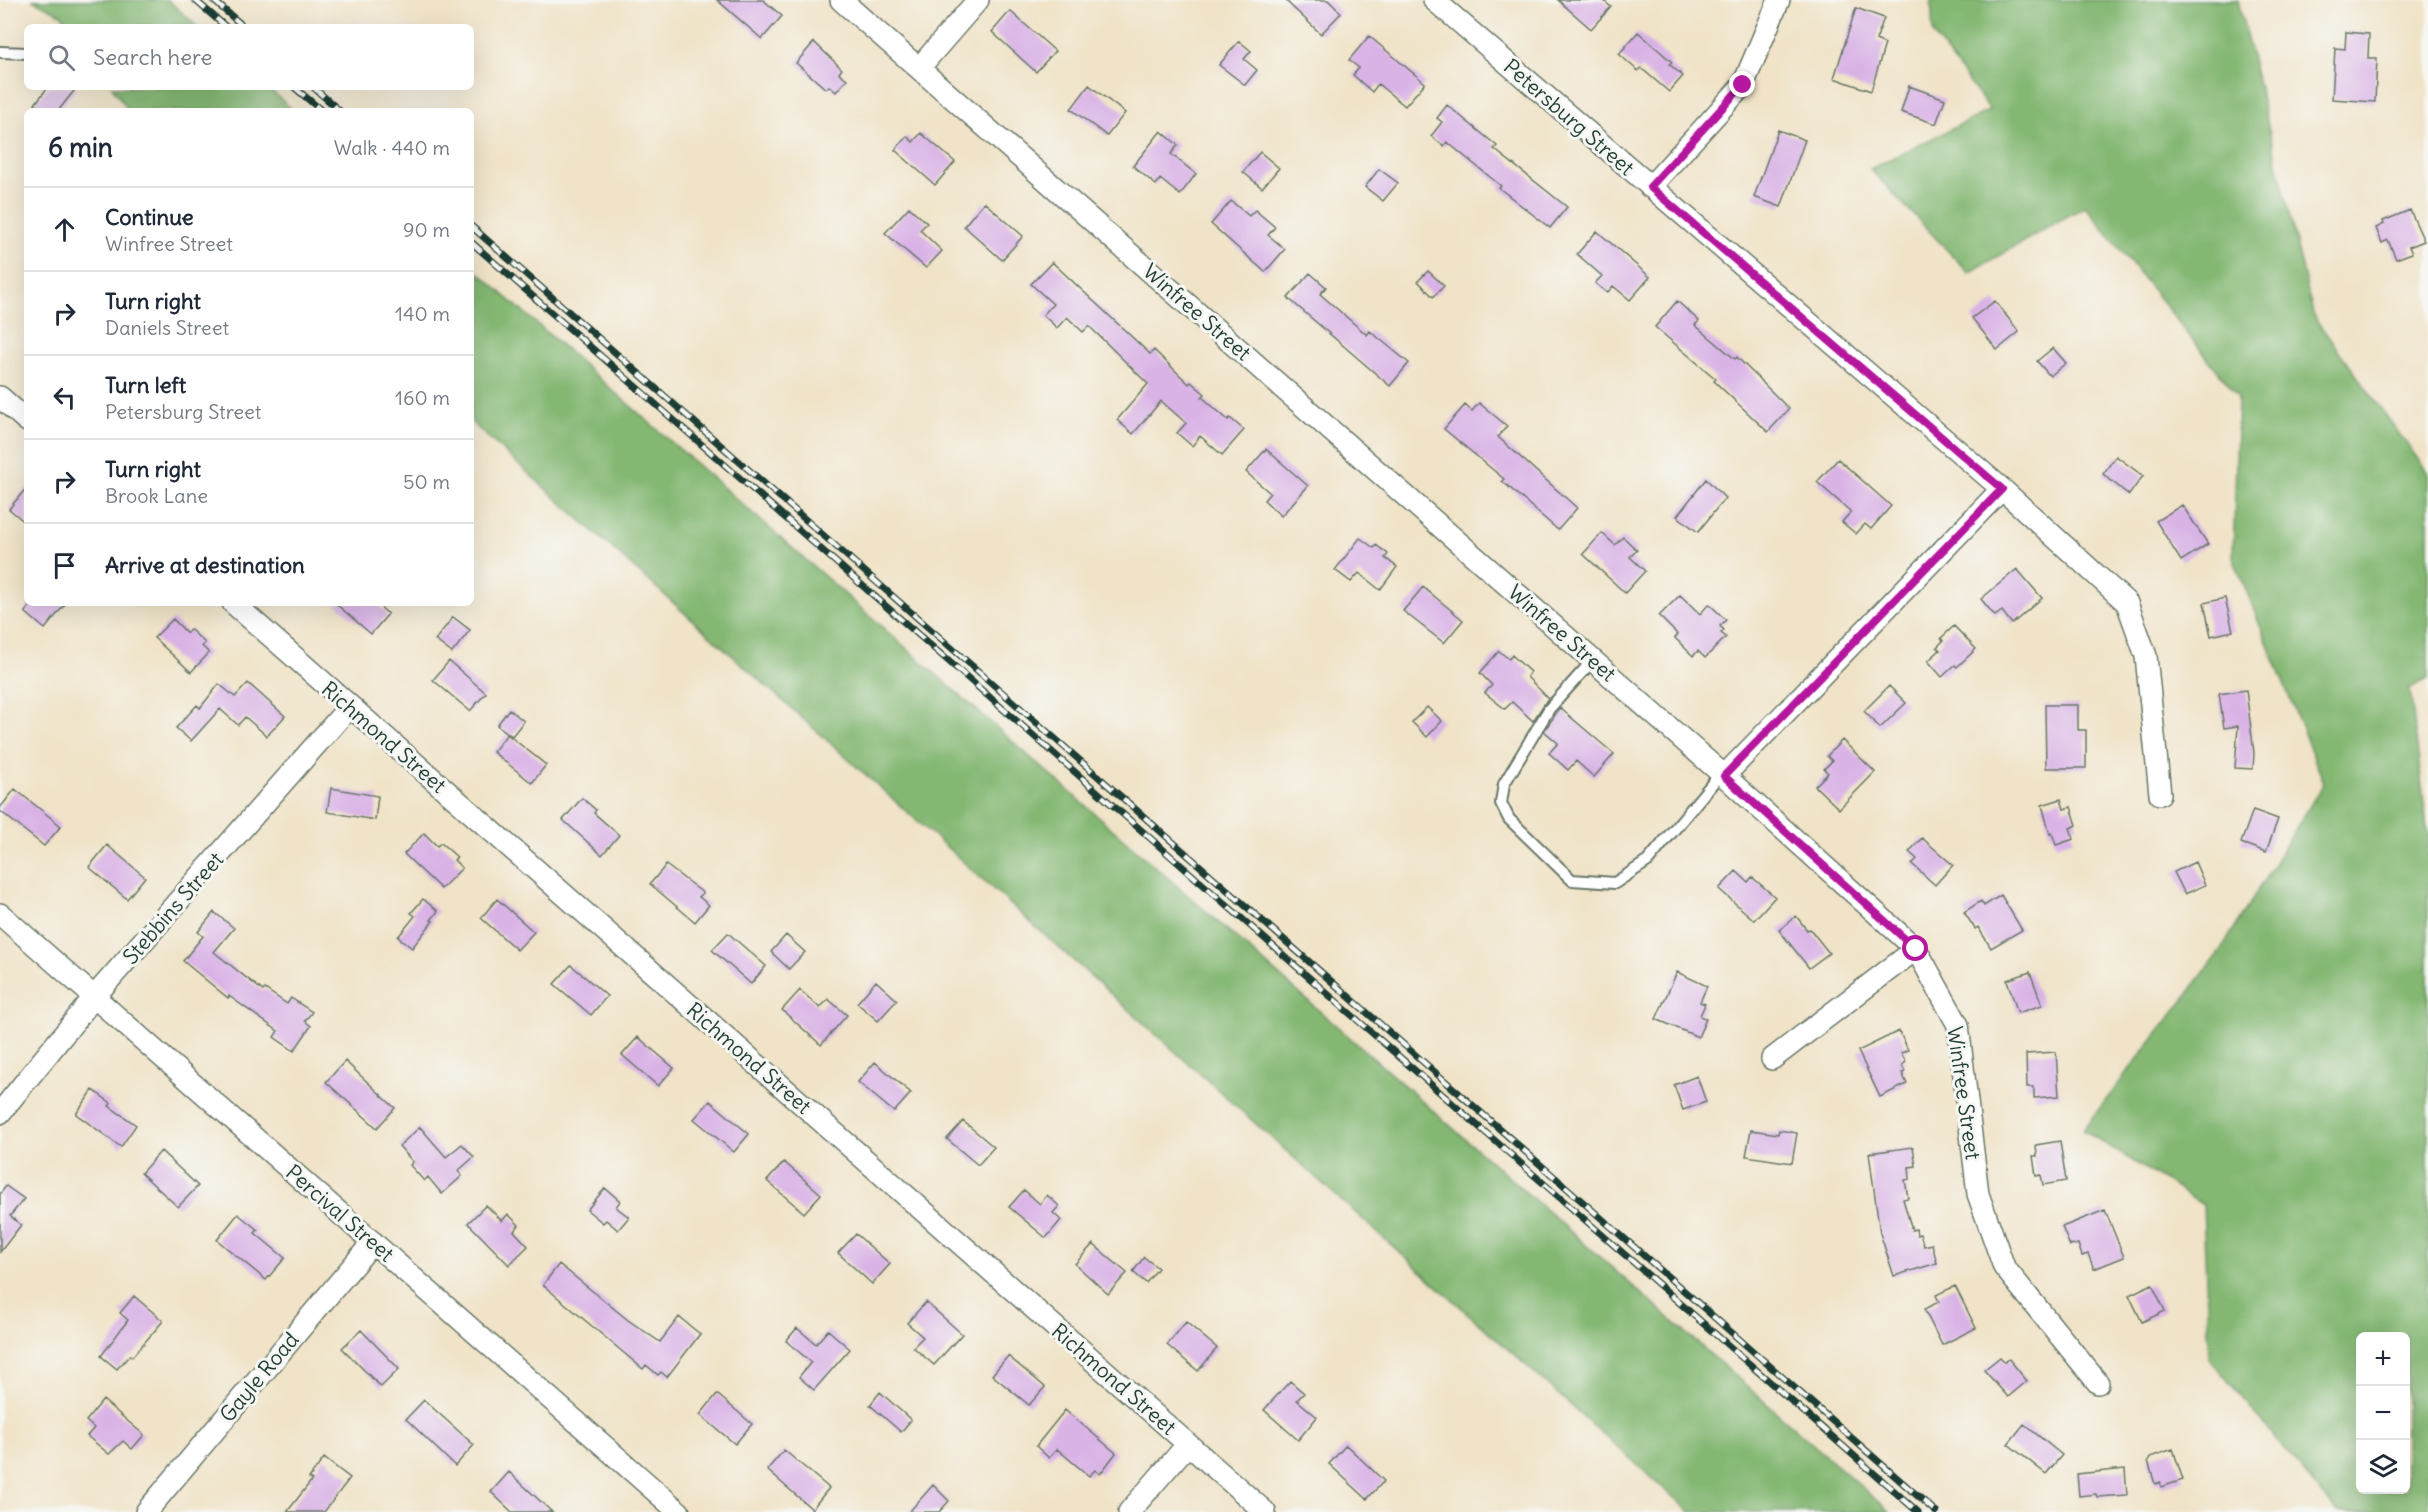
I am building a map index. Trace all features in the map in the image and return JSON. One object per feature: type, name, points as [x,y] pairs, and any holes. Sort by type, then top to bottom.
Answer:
[{"type":"street","name":"Winfree Street","points":[[841,0],[1593,660],[1916,949],[1958,1025],[1978,1194],[2004,1267],[2098,1383]]},
{"type":"street","points":[[919,68],[978,0]]},
{"type":"street","name":"Petersburg Street","points":[[1434,0],[2002,489],[2127,603],[2146,656],[2160,794]]},
{"type":"street","points":[[1650,187],[1743,85],[1779,0]]},
{"type":"street","points":[[0,397],[24,418]]},
{"type":"street","points":[[1722,774],[2002,489]]},
{"type":"street","name":"Richmond Street","points":[[236,606],[1265,1512]]},
{"type":"street","name":"Stebbins Street","points":[[0,1113],[94,997],[350,706]]},
{"type":"street","name":"Percival Street","points":[[0,914],[679,1512]]},
{"type":"street","points":[[1772,1059],[1916,949]]},
{"type":"street","name":"Gayle Road","points":[[146,1512],[373,1242]]},
{"type":"street","points":[[1129,1512],[1188,1444]]},
{"type":"lane","points":[[0,52],[24,53]]},
{"type":"lane","points":[[1593,660],[1549,709],[1504,784],[1501,803],[1509,819],[1572,880],[1615,883],[1648,861],[1722,774]]},
{"type":"green space","points":[[32,0],[168,0],[195,24],[69,24],[61,14]]},
{"type":"green space","points":[[1931,0],[2238,0],[2314,317],[2428,473],[2428,679],[2410,688],[2428,836],[2428,1512],[2337,1512],[2209,1358],[2203,1205],[2083,1130],[2219,953],[2324,783],[2233,558],[2238,396],[2085,206],[1969,273],[1870,169],[1990,110],[1933,34]]},
{"type":"green space","points":[[114,90],[270,90],[291,108],[127,108]]},
{"type":"green space","points":[[474,269],[1890,1512],[1690,1512],[474,425]]},
{"type":"building","points":[[717,0],[763,0],[782,16],[762,39]]},
{"type":"building","points":[[1285,0],[1328,0],[1341,13],[1321,34]]},
{"type":"building","points":[[1558,0],[1603,0],[1611,7],[1591,29]]},
{"type":"building","points":[[1856,8],[1884,18],[1876,40],[1885,44],[1871,91],[1834,78]]},
{"type":"building","points":[[1010,11],[1055,51],[1036,72],[992,32]]},
{"type":"building","points":[[1638,32],[1672,62],[1669,64],[1683,76],[1669,92],[1641,68],[1638,71],[1619,54]]},
{"type":"building","points":[[2346,32],[2369,34],[2368,58],[2377,58],[2375,102],[2332,99],[2335,48],[2345,49]]},
{"type":"building","points":[[1369,36],[1425,83],[1405,106],[1378,84],[1372,92],[1353,75],[1359,68],[1349,60]]},
{"type":"building","points":[[1239,41],[1251,51],[1244,59],[1257,70],[1245,85],[1219,65]]},
{"type":"building","points":[[814,42],[842,69],[839,73],[847,79],[836,92],[829,86],[826,89],[796,63]]},
{"type":"building","points":[[1089,85],[1125,113],[1107,136],[1071,109]]},
{"type":"building","points":[[1909,86],[1945,99],[1936,124],[1901,112]]},
{"type":"building","points":[[46,90],[75,90],[60,108],[40,108],[35,104]]},
{"type":"building","points":[[1447,105],[1497,146],[1494,149],[1567,207],[1550,228],[1499,188],[1501,186],[1447,142],[1444,146],[1431,136],[1442,122],[1437,118]]},
{"type":"building","points":[[1778,130],[1805,140],[1781,207],[1754,197]]},
{"type":"building","points":[[1161,131],[1178,145],[1171,154],[1196,174],[1180,195],[1160,179],[1156,185],[1133,166]]},
{"type":"building","points":[[921,133],[955,162],[935,185],[895,150],[907,136],[913,142]]},
{"type":"building","points":[[1260,152],[1279,168],[1262,188],[1243,172]]},
{"type":"building","points":[[1379,169],[1398,183],[1383,201],[1365,187]]},
{"type":"building","points":[[1231,201],[1249,216],[1255,210],[1275,227],[1268,235],[1285,249],[1265,272],[1211,224]]},
{"type":"building","points":[[984,202],[1023,236],[1002,260],[964,226]]},
{"type":"building","points":[[909,207],[927,223],[920,230],[942,251],[926,268],[885,233]]},
{"type":"building","points":[[2410,210],[2424,241],[2409,247],[2412,253],[2396,259],[2388,240],[2382,243],[2376,228],[2384,224],[2383,221]]},
{"type":"building","points":[[1597,231],[1650,277],[1630,300],[1613,286],[1607,293],[1595,283],[1602,276],[1577,254]]},
{"type":"building","points":[[1052,262],[1150,354],[1154,350],[1189,384],[1191,382],[1205,394],[1202,397],[1228,420],[1230,418],[1244,430],[1222,455],[1200,436],[1192,446],[1177,433],[1186,423],[1161,401],[1133,434],[1117,420],[1148,384],[1089,326],[1083,332],[1067,317],[1057,328],[1043,315],[1053,304],[1031,284]]},
{"type":"building","points":[[1428,271],[1444,286],[1433,297],[1418,281]]},
{"type":"building","points":[[1310,273],[1326,287],[1320,294],[1367,335],[1370,331],[1409,363],[1390,386],[1288,298]]},
{"type":"building","points":[[1677,301],[1699,321],[1695,325],[1735,359],[1737,357],[1789,409],[1768,432],[1714,381],[1716,379],[1655,327]]},
{"type":"building","points":[[1995,301],[2019,332],[1997,350],[1972,318]]},
{"type":"building","points":[[2053,348],[2066,363],[2050,376],[2037,361]]},
{"type":"building","points":[[1479,403],[1507,426],[1498,437],[1577,508],[1558,530],[1502,481],[1504,479],[1444,429],[1465,405],[1472,411]]},
{"type":"building","points":[[1266,449],[1308,486],[1281,516],[1264,500],[1270,493],[1246,472]]},
{"type":"building","points":[[2116,456],[2143,476],[2129,495],[2103,474]]},
{"type":"building","points":[[1838,459],[1891,506],[1871,529],[1865,524],[1856,534],[1842,522],[1851,512],[1817,482]]},
{"type":"building","points":[[1706,479],[1725,498],[1698,532],[1677,516]]},
{"type":"building","points":[[24,491],[24,522],[9,509]]},
{"type":"building","points":[[2182,505],[2208,544],[2181,561],[2156,521]]},
{"type":"building","points":[[1602,533],[1615,545],[1623,537],[1637,550],[1630,557],[1645,571],[1625,593],[1583,554]]},
{"type":"building","points":[[1360,538],[1374,548],[1376,545],[1388,554],[1385,558],[1397,567],[1380,590],[1359,573],[1351,582],[1335,570]]},
{"type":"building","points":[[2017,569],[2042,598],[2012,624],[2002,611],[1995,616],[1981,599]]},
{"type":"building","points":[[1423,587],[1463,620],[1444,643],[1403,611]]},
{"type":"building","points":[[1680,595],[1700,614],[1709,604],[1726,620],[1720,626],[1724,630],[1721,633],[1726,637],[1705,658],[1698,651],[1693,656],[1675,638],[1678,635],[1659,616]]},
{"type":"building","points":[[2225,598],[2233,631],[2211,636],[2204,603]]},
{"type":"building","points":[[30,606],[64,606],[45,629],[25,612]]},
{"type":"building","points":[[338,606],[379,606],[388,614],[371,634]]},
{"type":"building","points":[[453,617],[470,630],[452,653],[435,640]]},
{"type":"building","points":[[173,619],[187,633],[190,629],[205,643],[202,646],[209,653],[191,672],[154,638]]},
{"type":"building","points":[[1954,626],[1976,649],[1957,667],[1955,665],[1942,677],[1928,661],[1940,650],[1937,647],[1943,641],[1941,638]]},
{"type":"building","points":[[1499,651],[1509,659],[1512,655],[1530,672],[1527,677],[1548,698],[1533,721],[1512,702],[1505,709],[1485,693],[1492,685],[1480,673]]},
{"type":"building","points":[[449,661],[486,693],[470,711],[433,680]]},
{"type":"building","points":[[248,683],[285,716],[267,736],[245,717],[238,725],[220,709],[191,741],[176,728],[197,705],[200,708],[219,684],[235,697]]},
{"type":"building","points":[[1889,686],[1906,703],[1880,728],[1864,711]]},
{"type":"building","points":[[2246,690],[2254,753],[2253,769],[2235,768],[2238,726],[2224,728],[2219,694]]},
{"type":"building","points":[[2045,705],[2078,705],[2078,730],[2086,730],[2086,768],[2046,768]]},
{"type":"building","points":[[1427,707],[1442,721],[1427,737],[1412,722]]},
{"type":"building","points":[[1560,708],[1614,754],[1594,777],[1576,761],[1568,770],[1549,753],[1558,743],[1544,731]]},
{"type":"building","points":[[509,709],[524,721],[512,736],[497,725]]},
{"type":"building","points":[[507,734],[546,765],[532,783],[493,752]]},
{"type":"building","points":[[1842,740],[1875,772],[1839,809],[1815,786],[1828,773],[1824,769],[1832,761],[1827,756]]},
{"type":"building","points":[[331,788],[378,796],[375,820],[327,812]]},
{"type":"building","points":[[15,789],[61,826],[44,846],[0,811]]},
{"type":"building","points":[[582,798],[596,810],[594,813],[619,835],[602,855],[563,820]]},
{"type":"building","points":[[2061,799],[2064,809],[2071,807],[2077,825],[2070,828],[2074,839],[2056,845],[2052,833],[2050,834],[2042,805]]},
{"type":"building","points":[[2253,810],[2278,819],[2266,852],[2241,843]]},
{"type":"building","points":[[424,833],[437,846],[441,843],[457,857],[454,860],[462,868],[441,889],[404,854]]},
{"type":"building","points":[[1922,838],[1953,865],[1935,885],[1912,864],[1917,859],[1909,852]]},
{"type":"building","points":[[107,845],[145,877],[127,899],[89,867]]},
{"type":"building","points":[[2195,862],[2205,885],[2185,894],[2174,872]]},
{"type":"building","points":[[666,865],[703,893],[699,897],[709,905],[695,922],[650,884]]},
{"type":"building","points":[[1736,871],[1748,882],[1752,877],[1775,897],[1754,920],[1719,889]]},
{"type":"building","points":[[2001,895],[2022,930],[1991,948],[1978,927],[1975,929],[1964,912],[1981,901],[1984,906]]},
{"type":"building","points":[[423,899],[438,911],[412,948],[398,937],[415,916],[411,913]]},
{"type":"building","points":[[497,899],[534,932],[517,950],[481,918]]},
{"type":"building","points":[[214,912],[234,928],[214,952],[263,991],[265,989],[287,1004],[291,998],[312,1012],[305,1021],[311,1026],[294,1051],[274,1037],[278,1031],[229,996],[228,998],[183,961],[203,936],[198,932]]},
{"type":"building","points":[[1796,916],[1829,953],[1809,968],[1779,930]]},
{"type":"building","points":[[728,933],[766,966],[751,984],[712,950]]},
{"type":"building","points":[[786,935],[805,952],[789,969],[771,952]]},
{"type":"building","points":[[571,965],[607,996],[591,1015],[554,984]]},
{"type":"building","points":[[1677,972],[1707,986],[1700,1002],[1705,1004],[1700,1016],[1706,1019],[1698,1037],[1656,1019]]},
{"type":"building","points":[[2030,972],[2042,1005],[2018,1013],[2007,980]]},
{"type":"building","points":[[876,981],[897,1000],[878,1021],[857,1003]]},
{"type":"building","points":[[800,990],[820,1008],[828,999],[847,1015],[821,1045],[782,1010]]},
{"type":"building","points":[[1899,1031],[1908,1050],[1901,1053],[1906,1062],[1902,1065],[1905,1072],[1902,1073],[1907,1084],[1880,1097],[1858,1051]]},
{"type":"building","points":[[638,1037],[674,1068],[658,1086],[622,1055]]},
{"type":"building","points":[[2056,1052],[2059,1096],[2034,1098],[2034,1087],[2027,1087],[2026,1054]]},
{"type":"building","points":[[345,1061],[395,1108],[377,1128],[326,1082]]},
{"type":"building","points":[[875,1062],[911,1093],[894,1112],[858,1082]]},
{"type":"building","points":[[1697,1076],[1706,1102],[1683,1110],[1674,1085]]},
{"type":"building","points":[[93,1090],[111,1103],[109,1106],[136,1125],[121,1147],[76,1114]]},
{"type":"building","points":[[710,1101],[749,1134],[734,1152],[694,1119]]},
{"type":"building","points":[[963,1121],[994,1147],[978,1165],[947,1139]]},
{"type":"building","points":[[420,1127],[446,1157],[462,1144],[474,1157],[458,1171],[462,1176],[442,1194],[428,1177],[424,1181],[410,1165],[413,1162],[399,1146]]},
{"type":"building","points":[[1751,1130],[1778,1134],[1779,1130],[1797,1133],[1792,1163],[1746,1156]]},
{"type":"building","points":[[2060,1141],[2066,1181],[2043,1185],[2041,1175],[2036,1176],[2033,1156],[2037,1156],[2036,1145]]},
{"type":"building","points":[[1913,1147],[1916,1166],[1909,1167],[1910,1179],[1905,1180],[1908,1198],[1903,1199],[1912,1230],[1916,1229],[1917,1235],[1920,1234],[1924,1246],[1932,1244],[1937,1263],[1894,1276],[1880,1233],[1869,1153]]},
{"type":"building","points":[[161,1151],[198,1186],[178,1207],[141,1173]]},
{"type":"building","points":[[784,1162],[821,1194],[804,1213],[767,1181]]},
{"type":"building","points":[[6,1186],[24,1199],[10,1216],[21,1225],[0,1252],[0,1194]]},
{"type":"building","points":[[605,1188],[620,1201],[616,1207],[629,1217],[618,1230],[606,1220],[603,1223],[587,1210]]},
{"type":"building","points":[[1024,1190],[1040,1204],[1047,1195],[1059,1206],[1053,1213],[1061,1220],[1046,1238],[1009,1207]]},
{"type":"building","points":[[486,1205],[502,1221],[508,1214],[519,1225],[514,1231],[528,1246],[509,1265],[468,1223]]},
{"type":"building","points":[[2105,1210],[2124,1257],[2094,1269],[2088,1254],[2082,1256],[2078,1244],[2070,1246],[2062,1227]]},
{"type":"building","points":[[238,1214],[258,1230],[255,1233],[285,1258],[266,1280],[217,1240]]},
{"type":"building","points":[[856,1234],[890,1264],[872,1284],[838,1253]]},
{"type":"building","points":[[1093,1244],[1127,1273],[1108,1294],[1075,1264]]},
{"type":"building","points":[[1144,1257],[1158,1268],[1146,1283],[1133,1272]]},
{"type":"building","points":[[559,1264],[628,1320],[660,1342],[679,1317],[700,1334],[667,1377],[661,1372],[658,1375],[646,1365],[643,1369],[543,1285]]},
{"type":"building","points":[[2152,1284],[2165,1311],[2142,1322],[2129,1295]]},
{"type":"building","points":[[1955,1286],[1976,1328],[1942,1345],[1924,1309],[1939,1302],[1936,1295]]},
{"type":"building","points":[[134,1296],[163,1321],[132,1357],[130,1355],[117,1369],[101,1356],[128,1320],[120,1313]]},
{"type":"building","points":[[926,1302],[962,1334],[934,1365],[913,1347],[923,1337],[907,1323]]},
{"type":"building","points":[[1186,1322],[1217,1348],[1198,1371],[1167,1345]]},
{"type":"building","points":[[797,1328],[816,1344],[828,1330],[850,1349],[814,1390],[799,1377],[811,1362],[786,1341]]},
{"type":"building","points":[[361,1330],[399,1369],[381,1387],[342,1348]]},
{"type":"building","points":[[1008,1356],[1045,1387],[1029,1405],[992,1375]]},
{"type":"building","points":[[2000,1357],[2005,1362],[2009,1359],[2027,1381],[2008,1397],[1984,1370]]},
{"type":"building","points":[[1290,1381],[1304,1393],[1297,1400],[1317,1417],[1298,1440],[1264,1410]]},
{"type":"building","points":[[880,1392],[911,1420],[901,1432],[870,1405]]},
{"type":"building","points":[[717,1394],[752,1424],[735,1444],[700,1415]]},
{"type":"building","points":[[103,1400],[144,1435],[132,1449],[123,1441],[109,1454],[87,1436],[94,1428],[86,1421]]},
{"type":"building","points":[[424,1400],[474,1445],[455,1466],[406,1419]]},
{"type":"building","points":[[1065,1410],[1116,1453],[1100,1474],[1095,1470],[1089,1476],[1057,1449],[1049,1458],[1036,1446]]},
{"type":"building","points":[[2024,1424],[2062,1455],[2046,1474],[2008,1444]]},
{"type":"building","points":[[1346,1445],[1384,1481],[1367,1499],[1329,1464]]},
{"type":"building","points":[[2173,1449],[2183,1480],[2161,1487],[2160,1482],[2155,1484],[2148,1461],[2150,1457]]},
{"type":"building","points":[[784,1450],[829,1488],[812,1509],[767,1470]]},
{"type":"building","points":[[324,1458],[350,1478],[324,1512],[287,1512],[312,1480],[309,1478]]},
{"type":"building","points":[[2125,1469],[2127,1495],[2079,1496],[2077,1474]]},
{"type":"building","points":[[509,1472],[552,1512],[512,1512],[491,1492]]},
{"type":"building","points":[[933,1485],[949,1501],[939,1512],[909,1512]]},
{"type":"railway","points":[[195,0],[223,24]]},
{"type":"railway","points":[[213,0],[241,24]]},
{"type":"railway","points":[[298,90],[318,108]]},
{"type":"railway","points":[[316,90],[337,108]]},
{"type":"railway","points":[[474,229],[1936,1512]]},
{"type":"railway","points":[[474,245],[1918,1512]]},
{"type":"route","points":[[1743,85],[1650,187],[2002,489],[1724,776],[1916,949]]}]
